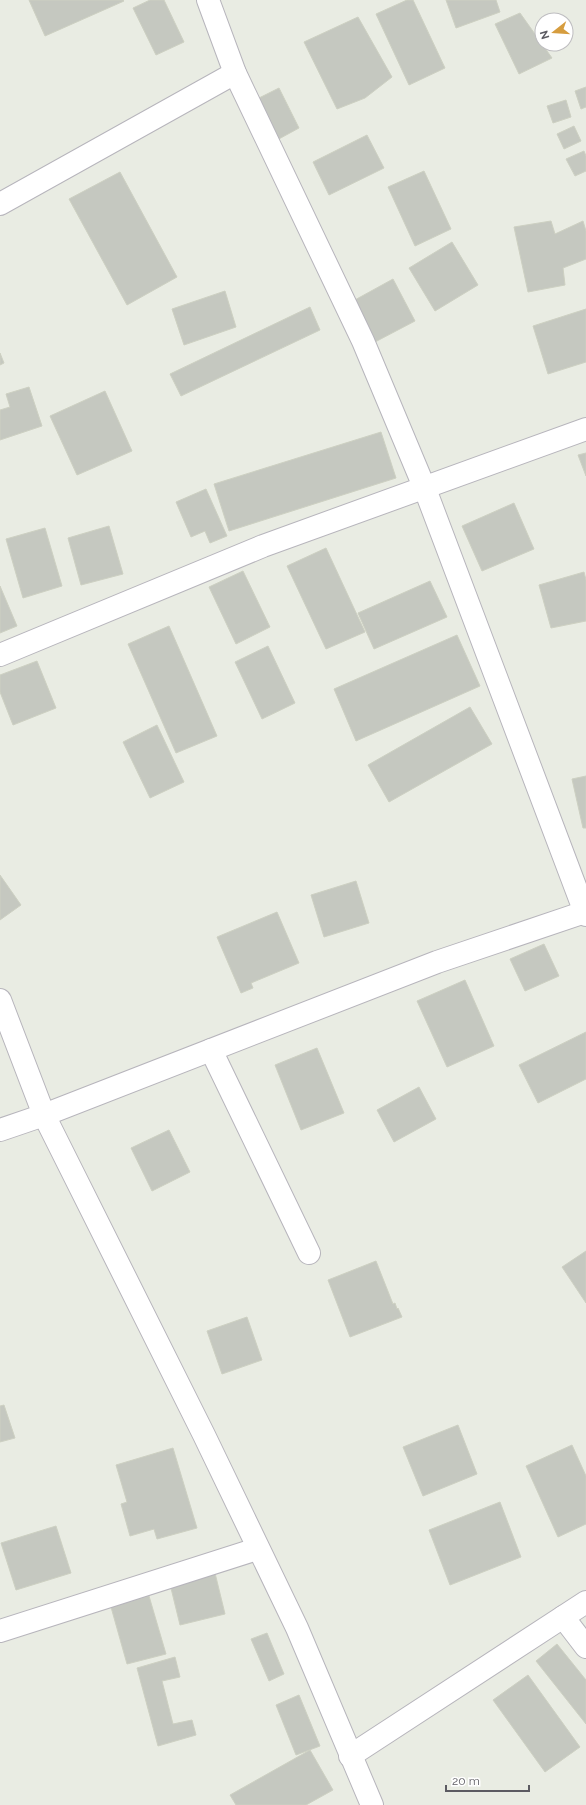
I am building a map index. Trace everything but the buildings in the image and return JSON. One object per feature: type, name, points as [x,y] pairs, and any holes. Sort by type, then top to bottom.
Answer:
[{"type":"street","points":[[0,1130],[44,1115],[437,962],[585,913],[425,489],[363,341],[235,74],[208,0]]},
{"type":"street","points":[[0,204],[235,74]]},
{"type":"street","points":[[0,654],[264,546],[425,489],[586,429]]},
{"type":"street","points":[[0,1000],[44,1115],[204,1435],[257,1549],[297,1628],[372,1805]]},
{"type":"street","points":[[212,1050],[309,1253]]},
{"type":"street","points":[[0,1631],[257,1549]]},
{"type":"street","points":[[350,1756],[586,1602]]},
{"type":"street","points":[[563,1617],[586,1647]]}]
